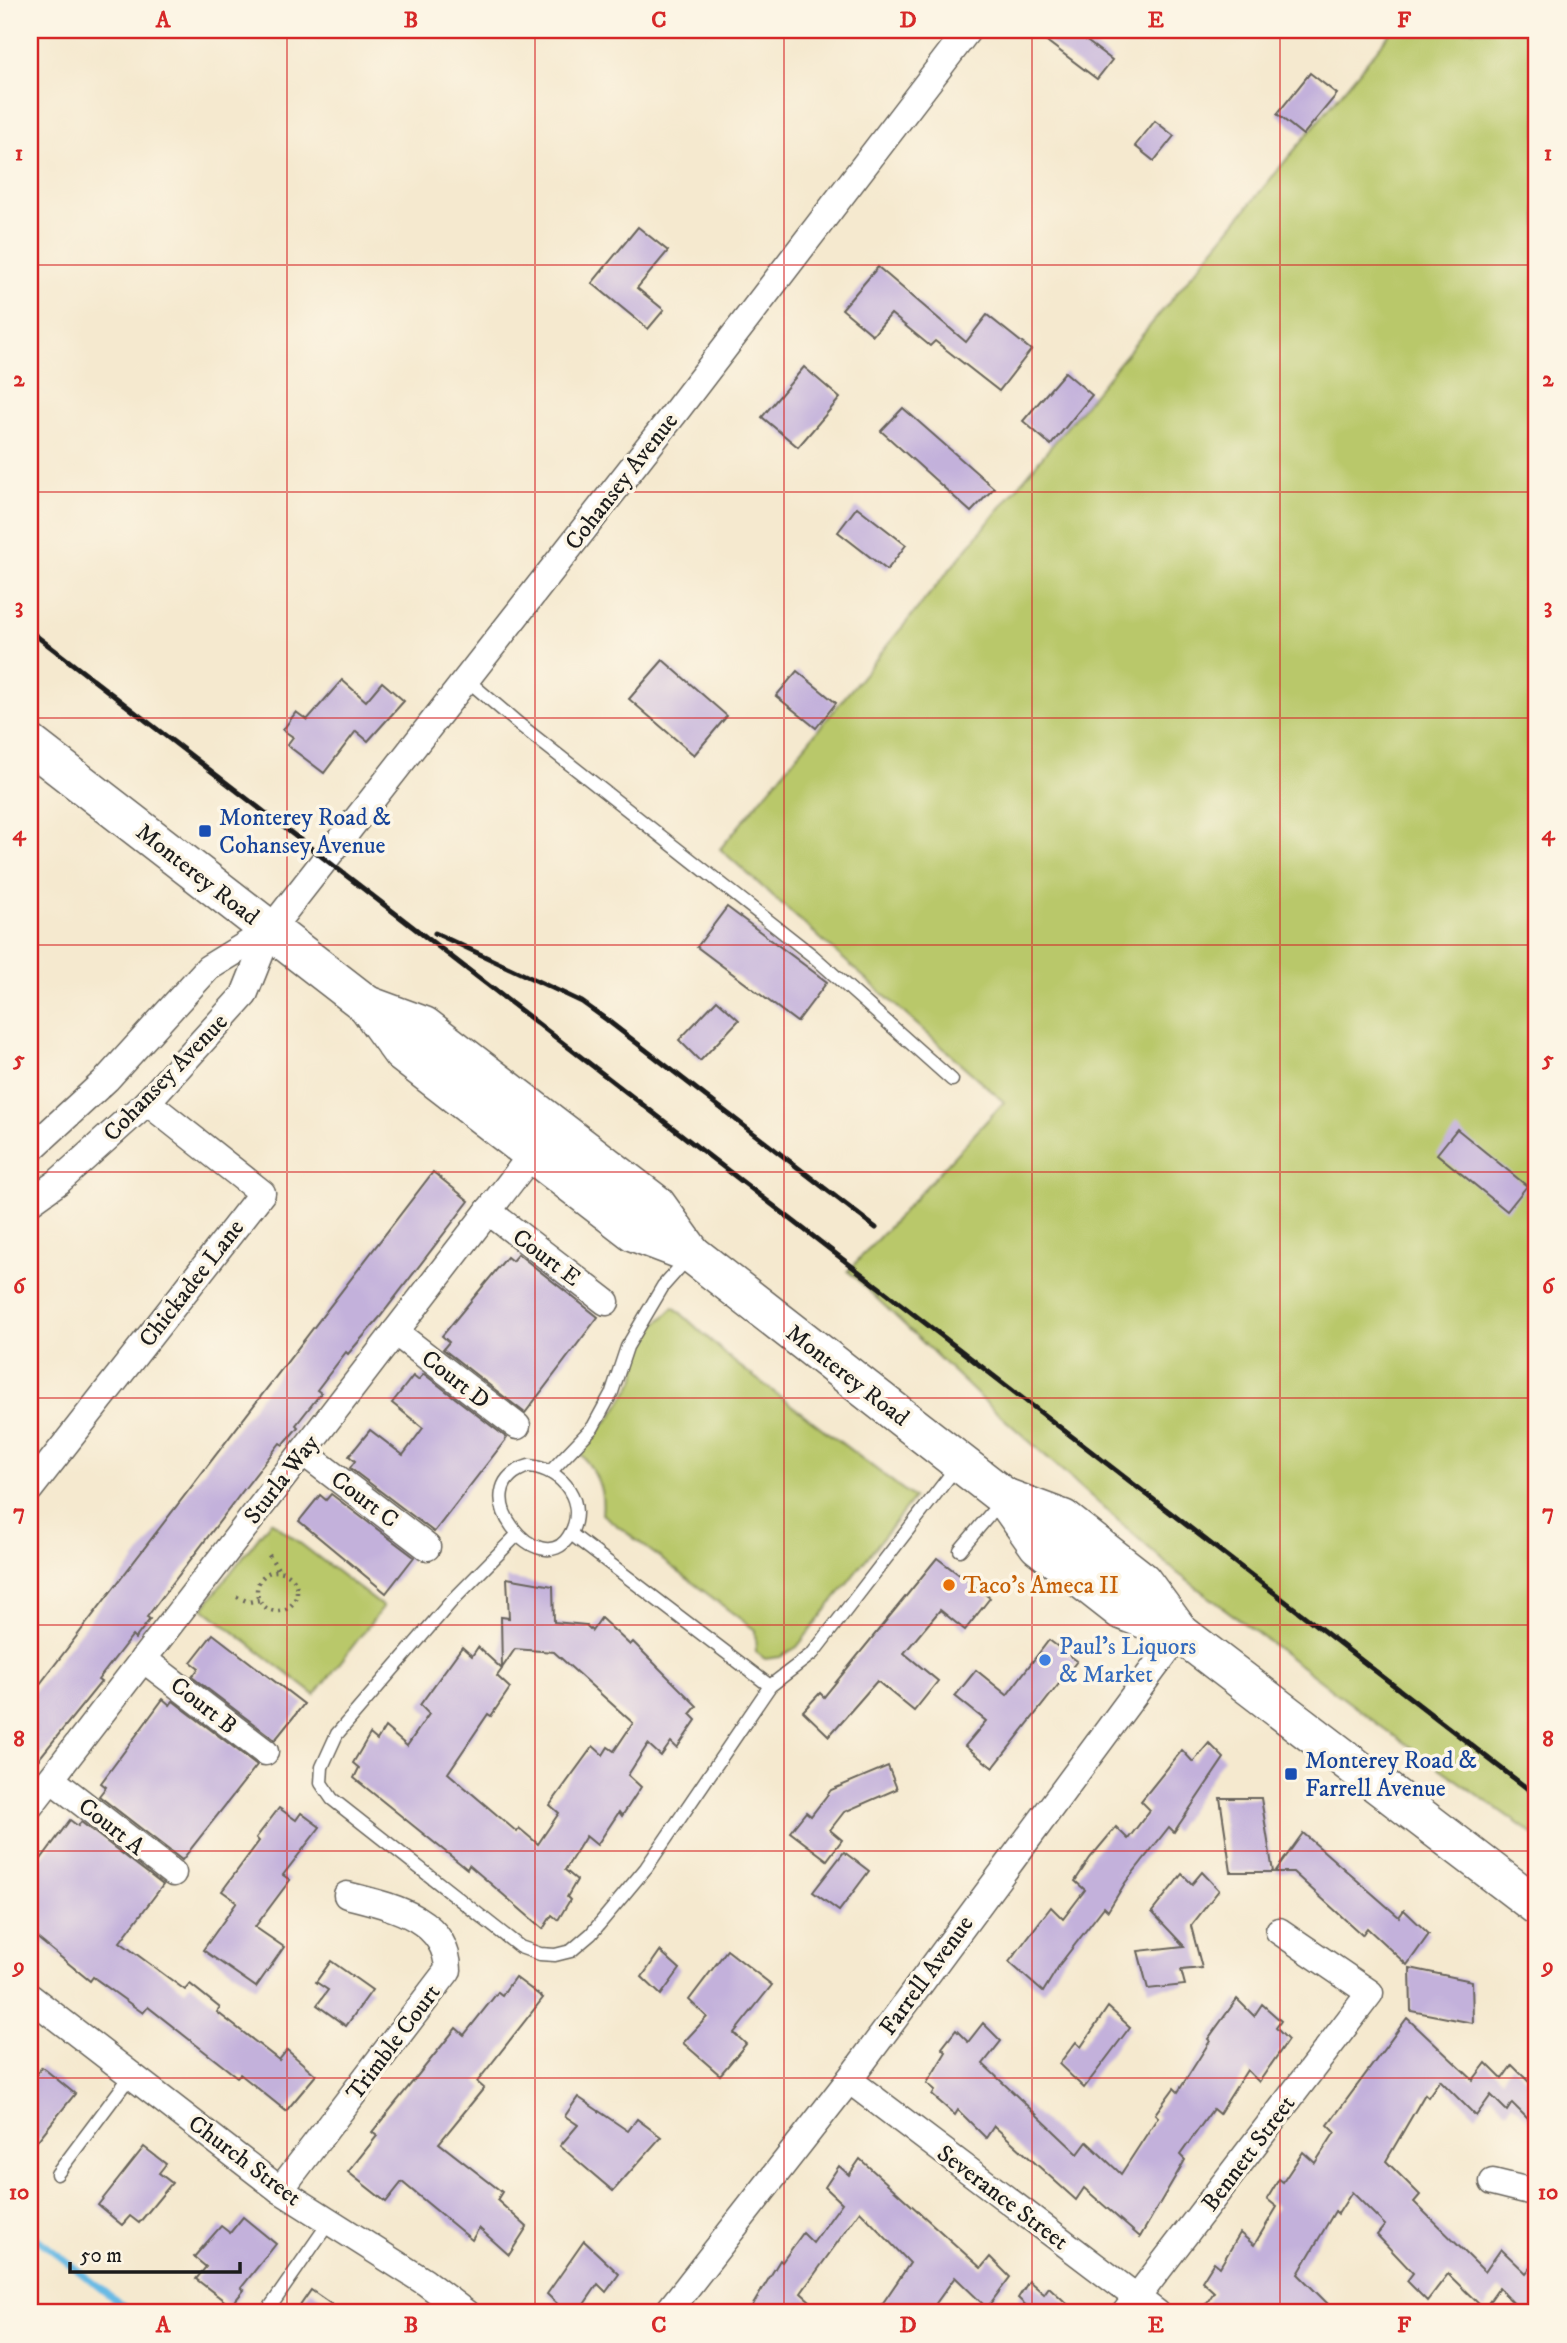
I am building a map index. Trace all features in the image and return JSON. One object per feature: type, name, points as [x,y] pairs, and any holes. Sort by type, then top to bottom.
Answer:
[{"type":"main road","name":"Monterey Road","points":[[30,744],[367,1004],[424,1026],[656,1204],[692,1254],[1004,1496],[1063,1519],[1071,1525],[1142,1581],[1180,1633],[1537,1906]]},
{"type":"main road","name":"Monterey Road","points":[[367,1004],[402,1053],[634,1232],[692,1254]]},
{"type":"street","name":"Cohansey Avenue","points":[[30,1202],[58,1182],[147,1102],[244,995],[270,930],[968,30]]},
{"type":"street","name":"Cohansey Avenue","points":[[30,1150],[107,1079],[208,968],[270,930]]},
{"type":"street","name":"Chickadee Lane","points":[[30,1489],[262,1193],[147,1102]]},
{"type":"street","name":"Sturla Way","points":[[30,1806],[533,1153]]},
{"type":"street","name":"Court E","points":[[488,1211],[606,1302]]},
{"type":"street","name":"Court D","points":[[395,1332],[517,1426]]},
{"type":"street","name":"Court C","points":[[303,1452],[427,1547]]},
{"type":"street","name":"Farrell Avenue","points":[[667,2313],[849,2080],[1180,1633]]},
{"type":"street","name":"Court B","points":[[143,1659],[265,1752]]},
{"type":"street","name":"Court A","points":[[51,1779],[173,1873]]},
{"type":"street","name":"Trimble Court","points":[[280,2190],[448,1970],[448,1953],[438,1937],[405,1910],[347,1895]]},
{"type":"street","name":"Bennett Street","points":[[1140,2308],[1370,1993],[1279,1931]]},
{"type":"street","name":"Church Street","points":[[30,1997],[280,2190],[425,2282],[466,2313]]},
{"type":"street","name":"Severance Street","points":[[849,2080],[1140,2308]]},
{"type":"street","points":[[1493,2182],[1537,2193]]},
{"type":"lane","points":[[466,679],[520,725],[813,956],[952,1080]]},
{"type":"lane","points":[[551,1471],[593,1427],[612,1392],[627,1347],[663,1286],[692,1254]]},
{"type":"lane","points":[[517,1534],[450,1603],[337,1734],[322,1768],[321,1783],[332,1800],[520,1947],[540,1954],[555,1955],[571,1951],[591,1934],[646,1868],[770,1686],[813,1653],[961,1462]]},
{"type":"lane","points":[[529,1466],[551,1471],[567,1485],[573,1497],[576,1514],[567,1540],[547,1548],[531,1545],[517,1534],[506,1517],[502,1503],[509,1477],[518,1469],[529,1466]]},
{"type":"lane","points":[[960,1550],[1004,1496]]},
{"type":"lane","points":[[571,1534],[770,1686]]},
{"type":"lane","points":[[57,2174],[132,2074]]},
{"type":"lane","points":[[266,2313],[330,2221]]},
{"type":"path","points":[[270,1555],[280,1572]]},
{"type":"path","points":[[270,1572],[280,1572],[294,1580],[295,1599],[287,1608],[274,1611],[260,1600],[257,1587],[270,1572]]},
{"type":"path","points":[[237,1597],[249,1602],[260,1600]]},
{"type":"green space","points":[[1393,30],[1537,30],[1537,1837],[1383,1728],[1176,1572],[983,1400],[848,1271],[1004,1102],[720,849]]},
{"type":"green space","points":[[674,1307],[733,1361],[914,1498],[797,1647],[780,1657],[765,1659],[756,1652],[755,1630],[602,1514],[602,1496],[597,1480],[578,1451],[612,1416],[636,1378],[639,1351],[652,1328]]},
{"type":"green space","points":[[271,1521],[383,1607],[315,1695],[203,1608]]},
{"type":"building","points":[[1032,30],[1072,30],[1112,60],[1097,79]]},
{"type":"building","points":[[1310,73],[1337,94],[1303,135],[1277,114]]},
{"type":"building","points":[[1155,121],[1174,136],[1154,161],[1135,146]]},
{"type":"building","points":[[638,227],[668,251],[637,288],[664,310],[648,329],[592,283]]},
{"type":"building","points":[[878,267],[966,342],[987,315],[1031,350],[999,391],[935,341],[930,346],[891,314],[873,335],[842,309]]},
{"type":"building","points":[[804,367],[840,398],[798,447],[762,417]]},
{"type":"building","points":[[1065,372],[1092,395],[1051,445],[1023,421]]},
{"type":"building","points":[[903,408],[994,488],[971,512],[881,431]]},
{"type":"building","points":[[857,507],[906,545],[887,570],[838,532]]},
{"type":"building","points":[[663,660],[727,716],[694,755],[629,699]]},
{"type":"building","points":[[797,671],[836,703],[816,728],[776,696]]},
{"type":"building","points":[[342,680],[366,701],[382,682],[404,701],[368,741],[356,731],[324,773],[287,745],[293,737],[283,730],[296,712],[307,720]]},
{"type":"building","points":[[727,907],[827,982],[797,1022],[697,947]]},
{"type":"building","points":[[717,1000],[739,1020],[700,1061],[679,1040]]},
{"type":"building","points":[[1457,1129],[1527,1186],[1507,1211],[1437,1154]]},
{"type":"building","points":[[433,1172],[469,1201],[380,1317],[348,1354],[346,1352],[317,1390],[321,1393],[296,1425],[298,1427],[283,1445],[280,1443],[147,1617],[150,1619],[135,1639],[132,1636],[98,1680],[101,1682],[30,1770],[30,1697]]},
{"type":"building","points":[[518,1254],[598,1317],[525,1413],[443,1349],[449,1342],[442,1336],[507,1257],[512,1261]]},
{"type":"building","points":[[424,1374],[507,1438],[434,1532],[350,1468],[355,1461],[349,1456],[370,1430],[403,1455],[423,1428],[392,1403],[413,1376],[418,1380]]},
{"type":"building","points":[[331,1494],[414,1557],[386,1593],[299,1521],[320,1495],[326,1500]]},
{"type":"building","points":[[937,1558],[990,1598],[965,1630],[940,1610],[904,1653],[938,1681],[914,1711],[877,1681],[829,1736],[803,1711],[820,1693],[824,1697]]},
{"type":"building","points":[[507,1578],[553,1586],[554,1622],[586,1625],[592,1631],[601,1618],[630,1645],[633,1642],[697,1706],[690,1714],[696,1720],[677,1748],[671,1742],[661,1756],[648,1744],[628,1775],[641,1787],[622,1816],[619,1812],[597,1845],[586,1836],[565,1870],[577,1880],[567,1897],[570,1900],[558,1920],[552,1915],[543,1929],[469,1865],[467,1869],[354,1778],[359,1768],[353,1763],[370,1734],[377,1740],[385,1727],[407,1746],[429,1714],[420,1705],[462,1647],[472,1656],[478,1647],[502,1669],[497,1676],[510,1688],[491,1716],[488,1714],[448,1773],[517,1832],[519,1828],[538,1844],[559,1813],[550,1805],[593,1746],[603,1755],[608,1747],[614,1751],[633,1723],[554,1652],[515,1649],[502,1668],[501,1617],[509,1618]]},
{"type":"building","points":[[213,1634],[304,1704],[275,1740],[192,1677],[199,1668],[191,1662]]},
{"type":"building","points":[[1049,1640],[1077,1661],[993,1768],[965,1746],[986,1721],[955,1696],[976,1670],[1007,1695]]},
{"type":"building","points":[[163,1699],[170,1705],[173,1701],[257,1765],[182,1860],[99,1796],[106,1787],[101,1783]]},
{"type":"building","points":[[1209,1743],[1224,1758],[1174,1832],[1169,1827],[1125,1883],[1108,1911],[1104,1907],[1060,1964],[1043,1992],[1009,1962],[1051,1907],[1063,1919],[1085,1890],[1075,1881],[1090,1858],[1116,1827],[1128,1839],[1150,1810],[1141,1801],[1182,1750],[1193,1762]]},
{"type":"building","points":[[888,1766],[897,1789],[844,1812],[830,1830],[842,1840],[827,1860],[790,1832],[806,1812],[811,1816],[831,1790]]},
{"type":"building","points":[[1220,1798],[1261,1798],[1273,1872],[1231,1872]]},
{"type":"building","points":[[279,1808],[296,1820],[301,1813],[320,1827],[283,1875],[290,1880],[255,1927],[284,1947],[256,1987],[203,1950],[237,1902],[222,1891],[259,1841],[256,1838]]},
{"type":"building","points":[[70,1820],[78,1826],[81,1822],[163,1885],[120,1942],[185,1990],[190,1984],[220,2008],[217,2012],[279,2060],[287,2050],[316,2075],[286,2111],[240,2074],[237,2077],[148,2007],[143,2013],[93,1977],[90,1981],[30,1932],[30,1874]]},
{"type":"building","points":[[1303,1833],[1399,1917],[1404,1910],[1429,1934],[1407,1965],[1367,1928],[1362,1935],[1293,1872],[1275,1872]]},
{"type":"building","points":[[844,1852],[869,1871],[839,1911],[813,1892]]},
{"type":"building","points":[[1202,1872],[1219,1890],[1191,1926],[1202,1968],[1181,1970],[1185,1985],[1148,1989],[1138,1951],[1184,1946],[1152,1912],[1182,1874],[1192,1884]]},
{"type":"building","points":[[727,1950],[772,1985],[734,2033],[746,2044],[720,2075],[683,2043],[707,2017],[689,2000]]},
{"type":"building","points":[[660,1951],[680,1969],[661,1995],[642,1977]]},
{"type":"building","points":[[331,1961],[372,1990],[346,2026],[317,2005],[328,1990],[316,1982]]},
{"type":"building","points":[[1410,1968],[1472,1981],[1473,2023],[1411,2011]]},
{"type":"building","points":[[515,1977],[543,1998],[477,2082],[484,2088],[439,2143],[502,2192],[497,2200],[527,2227],[509,2255],[479,2228],[472,2240],[402,2182],[386,2202],[348,2172],[377,2136],[372,2132],[456,2028],[464,2035],[498,1992],[502,1995]]},
{"type":"building","points":[[1237,1999],[1254,2016],[1262,2004],[1281,2021],[1276,2028],[1288,2040],[1259,2082],[1247,2070],[1219,2114],[1213,2109],[1180,2155],[1185,2160],[1140,2237],[1084,2188],[1076,2200],[994,2126],[986,2138],[958,2110],[955,2115],[932,2095],[935,2090],[927,2083],[946,2052],[942,2048],[956,2030],[968,2042],[983,2023],[1001,2041],[983,2064],[1078,2154],[1087,2142],[1121,2174],[1158,2117],[1155,2114],[1174,2088],[1178,2092],[1210,2041],[1208,2039]]},
{"type":"building","points":[[1108,2007],[1130,2027],[1084,2088],[1059,2064],[1076,2042],[1081,2047]]},
{"type":"building","points":[[1407,2018],[1473,2080],[1486,2063],[1502,2079],[1512,2065],[1537,2090],[1537,2128],[1512,2103],[1507,2111],[1491,2095],[1476,2116],[1440,2080],[1428,2097],[1425,2094],[1386,2161],[1420,2195],[1414,2202],[1485,2272],[1501,2249],[1526,2273],[1537,2259],[1537,2313],[1523,2313],[1499,2288],[1484,2309],[1448,2274],[1427,2301],[1407,2281],[1413,2273],[1377,2235],[1385,2225],[1352,2192],[1338,2214],[1335,2211],[1298,2274],[1337,2313],[1216,2313],[1206,2304],[1214,2292],[1202,2281],[1214,2262],[1220,2267],[1240,2233],[1254,2245],[1277,2207],[1267,2199],[1279,2179],[1283,2182],[1303,2152],[1315,2163],[1335,2132],[1328,2125]]},
{"type":"building","points":[[42,2067],[75,2094],[30,2150],[30,2083]]},
{"type":"building","points":[[578,2097],[628,2131],[637,2119],[661,2137],[613,2191],[560,2146],[578,2125],[565,2116]]},
{"type":"building","points":[[144,2147],[166,2164],[159,2173],[172,2183],[139,2223],[130,2216],[122,2225],[98,2205]]},
{"type":"building","points":[[860,2159],[981,2268],[990,2257],[1010,2277],[987,2308],[955,2277],[929,2313],[876,2313],[910,2263],[860,2211],[801,2293],[810,2301],[802,2313],[748,2313],[780,2260],[782,2262],[803,2233],[813,2243],[842,2203],[825,2187],[839,2166],[849,2175]]},
{"type":"building","points":[[243,2217],[276,2244],[241,2288],[244,2290],[231,2306],[196,2279],[206,2267],[194,2257],[221,2226],[230,2233]]},
{"type":"building","points":[[584,2241],[619,2274],[606,2292],[598,2284],[578,2313],[567,2313],[547,2294]]},
{"type":"building","points":[[1029,2281],[1044,2294],[1049,2287],[1077,2313],[1031,2313],[1018,2298]]},
{"type":"building","points":[[311,2290],[344,2313],[295,2313]]},
{"type":"waterway","points":[[30,2233],[132,2313]]},
{"type":"railway","points":[[30,631],[1537,1796]]},
{"type":"railway","points":[[435,933],[582,1002],[876,1228]]},
{"type":"place","name":"Monterey Road & Cohansey Avenue","points":[[205,831]]},
{"type":"place","name":"Taco's Ameca II","points":[[949,1585]]},
{"type":"place","name":"Paul's Liquors & Market","points":[[1045,1660]]},
{"type":"place","name":"Monterey Road & Farrell Avenue","points":[[1291,1774]]}]
